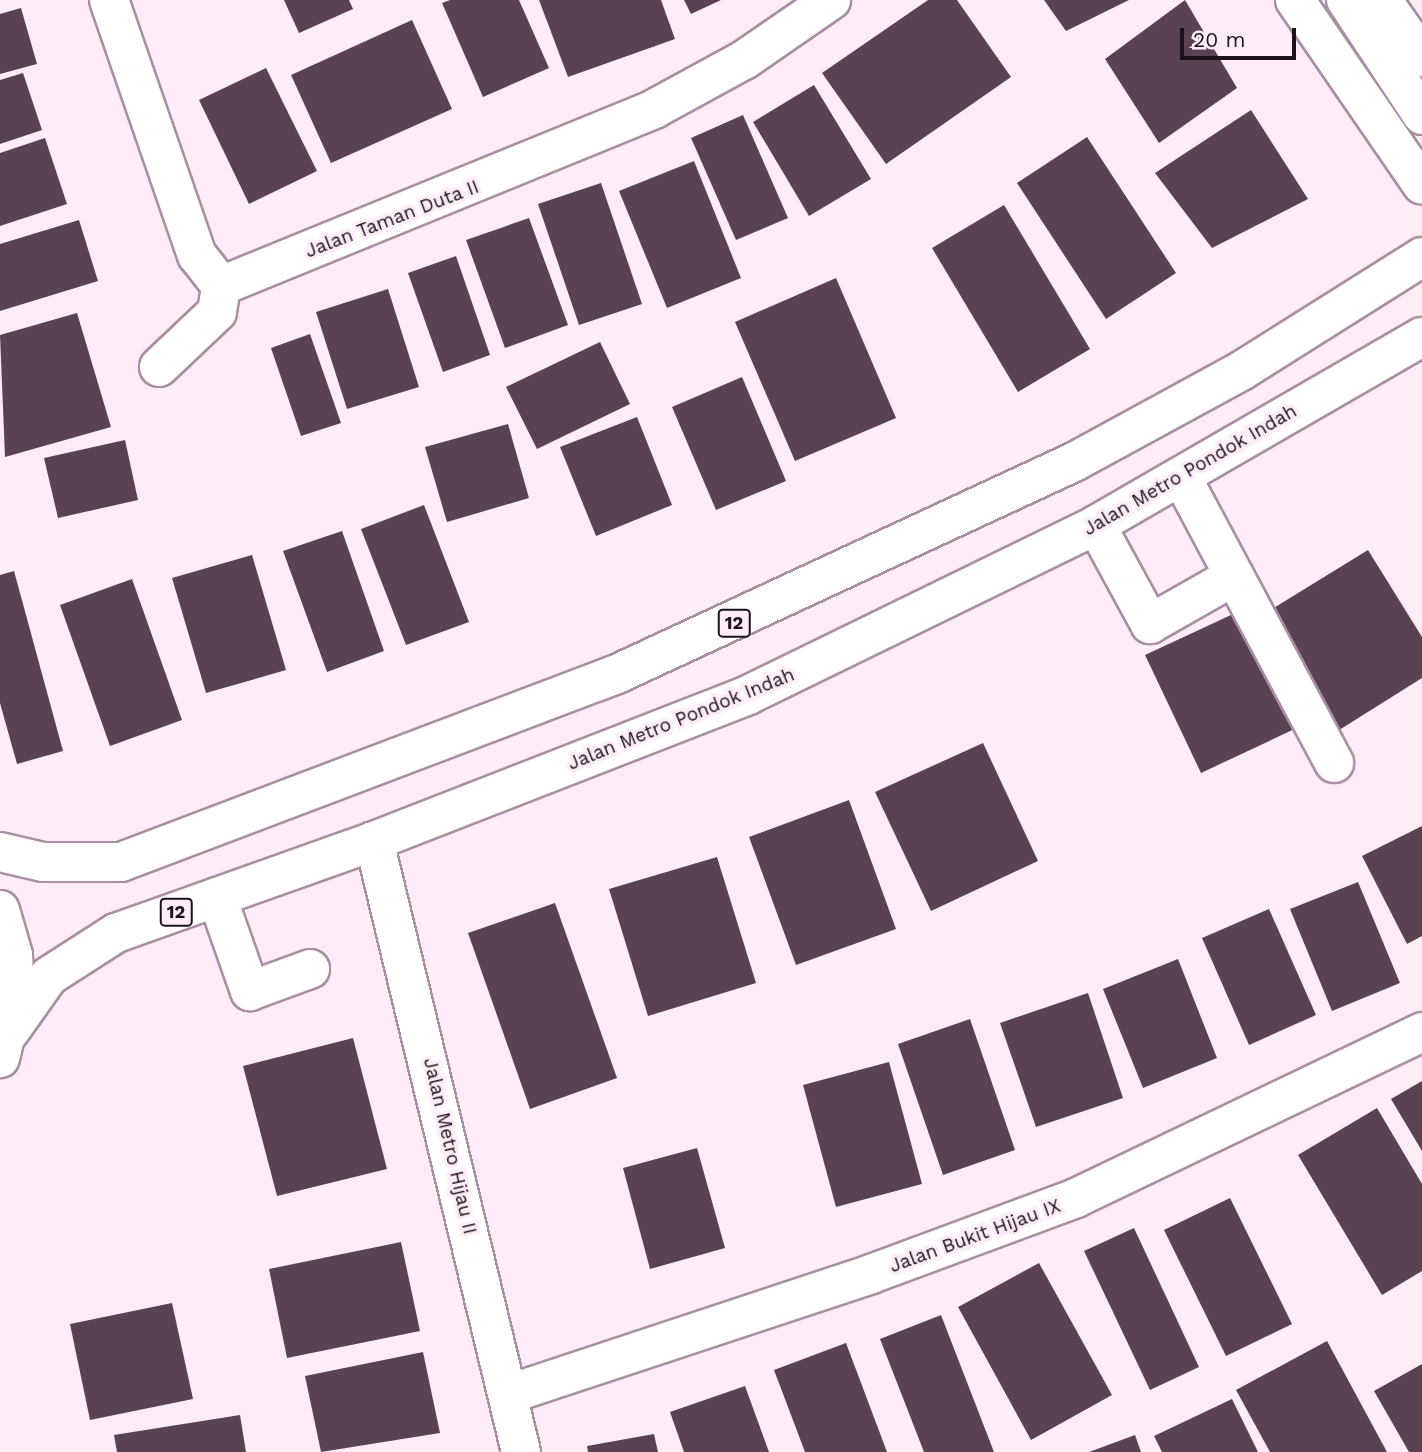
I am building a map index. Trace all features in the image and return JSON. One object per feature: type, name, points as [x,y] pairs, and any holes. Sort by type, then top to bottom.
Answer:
[{"type":"main road","points":[[109,0],[197,255],[221,286],[217,312],[159,367]]},
{"type":"main road","name":"Jalan Taman Duta II","points":[[221,286],[654,109],[744,60],[831,0]]},
{"type":"main road","points":[[1295,0],[1422,185]]},
{"type":"main road","points":[[1346,0],[1375,17],[1422,58]]},
{"type":"main road","points":[[1333,56],[1375,17]]},
{"type":"main road","points":[[1375,17],[1422,114]]},
{"type":"main road","name":"12","points":[[0,852],[43,862],[121,862],[617,674],[1074,462],[1241,371],[1422,257]]},
{"type":"main road","name":"Jalan Metro Pondok Indah","points":[[5,1044],[49,976],[104,940],[374,841],[748,695],[1096,525],[1182,478],[1422,337]]},
{"type":"main road","points":[[1182,478],[1334,763]]},
{"type":"main road","points":[[1096,525],[1150,624],[1234,576]]},
{"type":"main road","name":"Jalan Metro Hijau II","points":[[374,841],[521,1452]]},
{"type":"main road","points":[[217,897],[250,991],[310,969]]},
{"type":"main road","name":"12","points":[[0,910],[13,955],[5,1044]]},
{"type":"main road","name":"Jalan Bukit Hijau IX","points":[[509,1394],[1076,1198],[1422,1032]]},
{"type":"building","points":[[284,0],[349,0],[353,9],[299,33]]},
{"type":"building","points":[[450,0],[519,0],[549,68],[483,97],[442,3]]},
{"type":"building","points":[[539,0],[661,0],[675,39],[568,77]]},
{"type":"building","points":[[684,0],[721,0],[691,14]]},
{"type":"building","points":[[928,0],[957,0],[1011,77],[886,164],[822,73]]},
{"type":"building","points":[[1044,0],[1129,0],[1066,31]]},
{"type":"building","points":[[1185,0],[1237,88],[1159,143],[1105,59]]},
{"type":"building","points":[[21,8],[37,64],[0,74],[0,14]]},
{"type":"building","points":[[412,20],[452,109],[331,163],[291,75]]},
{"type":"building","points":[[266,68],[317,171],[249,204],[199,100]]},
{"type":"building","points":[[23,73],[42,130],[0,144],[0,80]]},
{"type":"building","points":[[814,85],[871,179],[809,216],[753,122]]},
{"type":"building","points":[[1251,110],[1308,199],[1212,248],[1155,173]]},
{"type":"building","points":[[743,115],[788,218],[736,240],[691,138]]},
{"type":"building","points":[[1087,137],[1176,273],[1106,319],[1017,183]]},
{"type":"building","points":[[45,138],[67,204],[0,226],[0,153]]},
{"type":"building","points":[[694,161],[741,278],[667,308],[619,191]]},
{"type":"building","points":[[601,183],[642,304],[579,325],[538,204]]},
{"type":"building","points":[[1004,205],[1090,349],[1018,392],[932,248]]},
{"type":"building","points":[[529,218],[568,325],[505,348],[466,240]]},
{"type":"building","points":[[79,220],[98,281],[0,311],[0,244]]},
{"type":"building","points":[[456,256],[490,355],[443,372],[408,273]]},
{"type":"building","points":[[836,278],[896,418],[795,461],[735,322]]},
{"type":"building","points":[[388,289],[419,387],[347,409],[316,312]]},
{"type":"building","points":[[77,313],[111,427],[5,457],[0,335]]},
{"type":"building","points":[[310,334],[341,423],[301,436],[271,348]]},
{"type":"building","points":[[600,342],[630,404],[537,449],[506,387]]},
{"type":"building","points":[[742,377],[786,481],[716,510],[672,407]]},
{"type":"building","points":[[637,417],[672,505],[596,536],[560,447]]},
{"type":"building","points":[[508,424],[529,498],[447,522],[425,447]]},
{"type":"building","points":[[125,440],[138,500],[58,518],[44,458]]},
{"type":"building","points":[[424,505],[469,622],[406,645],[361,529]]},
{"type":"building","points":[[342,531],[384,651],[327,672],[283,551]]},
{"type":"building","points":[[1368,550],[1422,637],[1422,678],[1336,732],[1264,614]]},
{"type":"building","points":[[252,555],[286,670],[206,693],[172,578]]},
{"type":"building","points":[[14,571],[63,751],[17,764],[0,703],[0,575]]},
{"type":"building","points":[[132,579],[182,720],[110,746],[60,605]]},
{"type":"building","points":[[1246,608],[1301,726],[1201,773],[1145,655]]},
{"type":"building","points":[[983,743],[1038,861],[931,911],[875,792]]},
{"type":"building","points":[[849,800],[896,929],[796,965],[749,837]]},
{"type":"building","points":[[1422,826],[1422,936],[1407,944],[1362,856]]},
{"type":"building","points":[[717,857],[756,983],[648,1016],[609,889]]},
{"type":"building","points":[[1358,882],[1400,983],[1332,1011],[1290,909]]},
{"type":"building","points":[[555,903],[617,1078],[530,1109],[468,933]]},
{"type":"building","points":[[1269,909],[1316,1015],[1249,1045],[1202,938]]},
{"type":"building","points":[[1178,959],[1217,1058],[1143,1088],[1103,989]]},
{"type":"building","points":[[1088,993],[1123,1098],[1036,1127],[1000,1023]]},
{"type":"building","points":[[970,1019],[1015,1150],[943,1175],[898,1044]]},
{"type":"building","points":[[353,1038],[387,1169],[277,1196],[243,1066]]},
{"type":"building","points":[[889,1062],[922,1184],[836,1207],[803,1085]]},
{"type":"building","points":[[1422,1081],[1422,1151],[1391,1099]]},
{"type":"building","points":[[1377,1108],[1422,1184],[1422,1271],[1382,1295],[1298,1155]]},
{"type":"building","points":[[697,1148],[725,1248],[650,1269],[623,1168]]},
{"type":"building","points":[[1230,1198],[1292,1324],[1226,1356],[1164,1230]]},
{"type":"building","points":[[1134,1228],[1199,1367],[1150,1390],[1084,1251]]},
{"type":"building","points":[[401,1242],[420,1331],[287,1358],[269,1269]]},
{"type":"building","points":[[1039,1263],[1112,1395],[1031,1440],[958,1307]]},
{"type":"building","points":[[172,1303],[193,1399],[90,1420],[70,1324]]},
{"type":"building","points":[[941,1315],[994,1452],[924,1452],[880,1339]]},
{"type":"building","points":[[1327,1341],[1387,1452],[1270,1452],[1236,1390]]},
{"type":"building","points":[[846,1343],[887,1452],[805,1452],[774,1370]]},
{"type":"building","points":[[423,1352],[440,1433],[321,1452],[305,1376]]},
{"type":"building","points":[[1422,1364],[1422,1452],[1409,1452],[1374,1391]]},
{"type":"building","points":[[745,1386],[769,1452],[684,1452],[670,1412]]},
{"type":"building","points":[[1232,1399],[1258,1452],[1162,1452],[1154,1436]]},
{"type":"building","points":[[240,1415],[246,1452],[117,1452],[114,1435]]},
{"type":"building","points":[[654,1434],[658,1452],[588,1452],[587,1446]]},
{"type":"building","points":[[1135,1435],[1141,1452],[1089,1452]]}]
